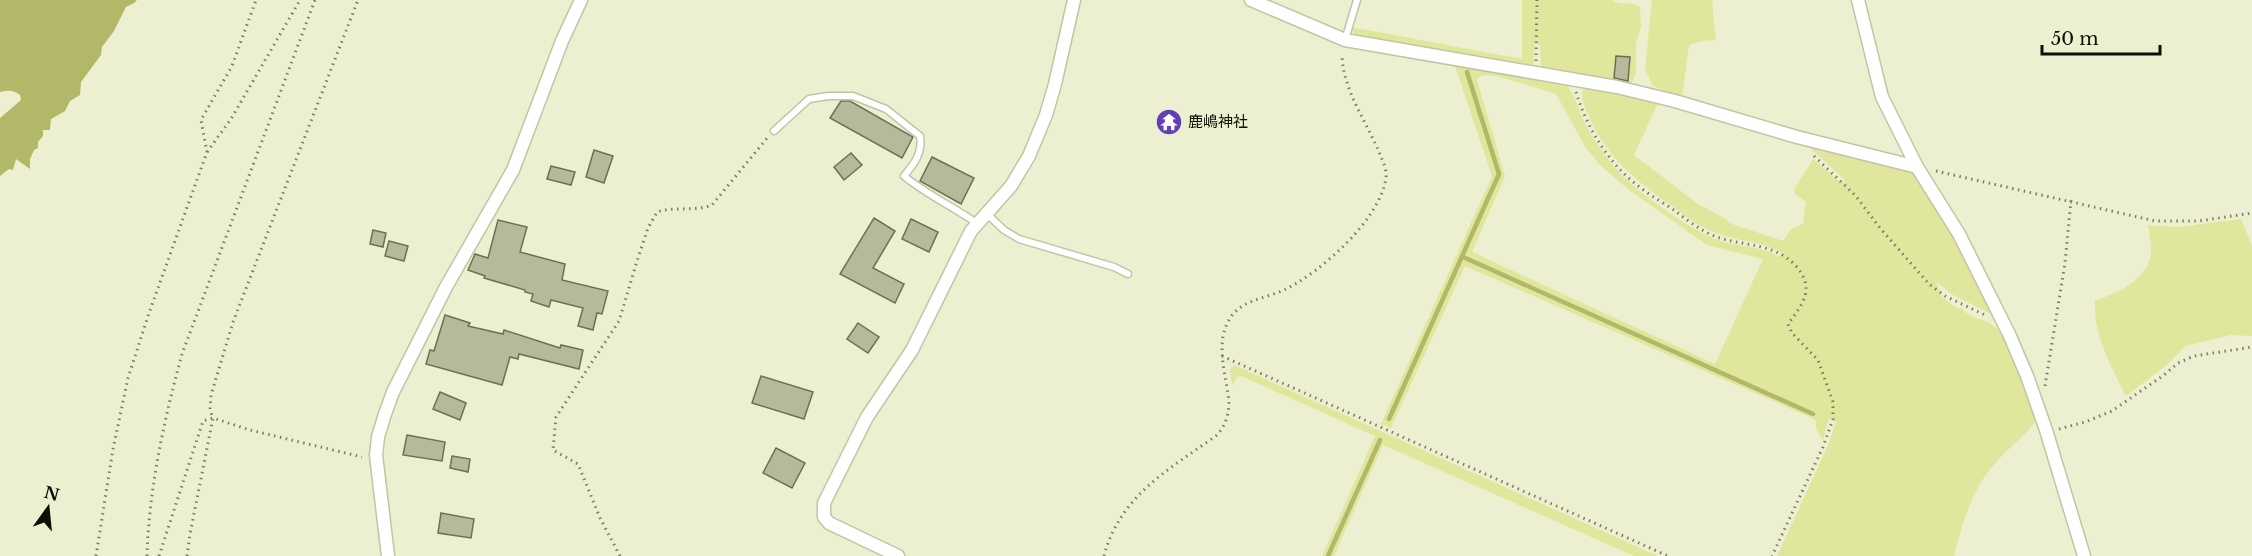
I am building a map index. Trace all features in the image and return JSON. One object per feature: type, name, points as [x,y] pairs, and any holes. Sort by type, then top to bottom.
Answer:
[{"type":"street","points":[[388,556],[376,455],[378,437],[393,392],[446,287],[513,170],[562,41],[581,0]]},
{"type":"street","points":[[898,556],[829,523],[824,517],[824,502],[867,417],[912,350],[971,231],[1021,171],[1038,135],[1056,84],[1074,0]]},
{"type":"street","points":[[1251,0],[1345,40],[1617,87],[1675,101],[1797,137],[1917,167]]},
{"type":"street","points":[[1858,0],[1882,97],[1917,167],[1959,234],[2021,361],[2046,430],[2084,556]]},
{"type":"lane","points":[[1345,40],[1357,0]]},
{"type":"lane","points":[[774,131],[809,99],[853,96],[886,108],[920,136],[922,144],[918,158],[904,176],[920,189],[978,224]]},
{"type":"lane","points":[[987,214],[1004,230],[1019,239],[1114,267],[1128,274]]},
{"type":"path","points":[[207,152],[201,120],[232,66],[256,0]]},
{"type":"path","points":[[96,556],[113,449],[128,378],[152,302],[207,152],[231,119],[300,0]]},
{"type":"path","points":[[147,556],[156,466],[182,354],[315,0]]},
{"type":"path","points":[[188,556],[213,418],[210,410],[211,395],[234,322],[358,0]]},
{"type":"path","points":[[1536,73],[1537,0]]},
{"type":"path","points":[[1104,556],[1112,532],[1150,483],[1164,470],[1217,435],[1223,428],[1229,409],[1222,356],[1224,333],[1228,320],[1236,310],[1251,301],[1282,291],[1314,271],[1364,223],[1382,192],[1386,169],[1344,74],[1342,56],[1345,40]]},
{"type":"path","points":[[1575,80],[1577,95],[1590,125],[1604,149],[1633,182],[1714,236],[1755,244],[1783,256],[1793,263],[1807,285],[1804,301],[1788,324],[1792,333],[1818,360],[1826,377],[1833,402],[1833,419],[1772,556]]},
{"type":"path","points":[[620,556],[600,518],[578,464],[553,450],[556,417],[619,321],[648,228],[657,212],[703,209],[712,205],[774,131]]},
{"type":"path","points":[[1813,155],[1855,195],[1880,228],[1929,284],[1945,296],[2005,326]]},
{"type":"path","points":[[1917,167],[2071,200],[2155,221],[2199,221],[2252,213]]},
{"type":"path","points":[[2038,408],[2050,359],[2065,263],[2071,200]]},
{"type":"path","points":[[2046,430],[2085,422],[2112,411],[2178,363],[2194,356],[2252,347]]},
{"type":"path","points":[[1222,356],[1668,556]]},
{"type":"path","points":[[159,556],[203,421],[213,418],[250,430],[362,458],[376,455]]},
{"type":"shaded area","points":[[0,0],[137,0],[126,7],[114,31],[102,47],[101,55],[81,82],[80,95],[70,101],[65,111],[51,119],[50,130],[43,130],[38,148],[34,150],[30,159],[30,169],[16,159],[13,170],[9,169],[0,176],[0,118],[21,100],[20,95],[15,92],[0,92]]},
{"type":"shaded area","points":[[1522,0],[1612,0],[1640,7],[1641,26],[1636,44],[1636,71],[1630,85],[1541,67],[1540,46],[1535,43],[1531,68],[1356,36],[1353,28],[1362,29],[1522,59]],"holes":[[[1616,56],[1630,57],[1628,82],[1614,81]]]},
{"type":"shaded area","points":[[1652,0],[1712,0],[1716,40],[1689,45],[1682,98],[1653,86],[1645,69]]},
{"type":"shaded area","points":[[1455,66],[1564,83],[1573,95],[1583,119],[1602,151],[1620,173],[1645,195],[1683,222],[1708,236],[1773,253],[1780,257],[1781,252],[1772,248],[1725,236],[1702,227],[1633,176],[1613,155],[1596,131],[1583,102],[1584,87],[1659,101],[1634,155],[1698,204],[1726,219],[1729,223],[1783,241],[1791,229],[1803,224],[1806,202],[1795,194],[1794,189],[1813,159],[1839,181],[1847,182],[1807,145],[1913,172],[1957,239],[1991,314],[1951,294],[1937,282],[1941,296],[1971,316],[1990,323],[1999,331],[2022,374],[2032,400],[2036,419],[1991,468],[1976,491],[1965,516],[1954,556],[1777,556],[1829,443],[1836,422],[1829,418],[1823,440],[1816,429],[1814,419],[1465,266],[1391,428],[1381,424],[1492,176]],"holes":[[[1480,76],[1497,76],[1556,94],[1586,148],[1600,165],[1629,190],[1707,245],[1763,259],[1715,364],[1472,252],[1505,176],[1477,80]]]},
{"type":"shaded area","points":[[2241,219],[2252,246],[2252,336],[2231,335],[2185,346],[2167,365],[2126,396],[2100,338],[2095,301],[2123,289],[2146,269],[2151,249],[2148,225],[2177,227]]},
{"type":"shaded area","points":[[1234,365],[1658,556],[1634,556],[1383,445],[1334,556],[1322,556],[1375,436],[1241,376],[1237,377],[1232,385],[1230,369]]},
{"type":"building","points":[[1616,56],[1630,57],[1628,81],[1614,78]]},
{"type":"building","points":[[841,101],[850,101],[913,137],[902,158],[830,118]]},
{"type":"building","name":"鹿嶋神社","points":[[1166,113],[1179,122],[1173,132],[1160,123]]},
{"type":"building","points":[[594,150],[613,156],[604,183],[586,177]]},
{"type":"building","points":[[851,153],[862,165],[844,180],[834,167]]},
{"type":"building","points":[[932,157],[974,178],[961,204],[920,181]]},
{"type":"building","points":[[551,166],[575,172],[571,185],[547,179]]},
{"type":"building","points":[[874,218],[895,231],[873,268],[904,284],[895,303],[840,274]]},
{"type":"building","points":[[911,219],[938,232],[929,252],[902,239]]},
{"type":"building","points":[[498,220],[527,227],[520,252],[565,264],[562,280],[608,291],[602,314],[597,313],[593,330],[578,326],[583,308],[551,300],[549,307],[531,301],[533,294],[525,290],[484,278],[485,276],[468,270],[475,254],[488,258]]},
{"type":"building","points":[[373,230],[386,233],[383,247],[370,244]]},
{"type":"building","points":[[389,241],[408,246],[404,261],[385,256]]},
{"type":"building","points":[[445,315],[470,323],[468,326],[503,334],[504,330],[560,348],[561,345],[583,350],[579,369],[519,354],[518,359],[510,357],[502,385],[426,364],[430,350],[434,351]]},
{"type":"building","points":[[858,323],[879,337],[868,353],[847,339]]},
{"type":"building","points":[[761,376],[813,392],[804,419],[752,403]]},
{"type":"building","points":[[440,392],[466,403],[460,420],[433,409]]},
{"type":"building","points":[[407,435],[445,442],[442,461],[403,455]]},
{"type":"building","points":[[776,448],[805,463],[792,488],[763,473]]},
{"type":"building","points":[[452,456],[470,459],[468,472],[450,468]]},
{"type":"building","points":[[441,513],[474,519],[471,538],[438,533]]},
{"type":"waterway","points":[[1389,419],[1499,174],[1467,72]]},
{"type":"waterway","points":[[1463,257],[1813,414]]},
{"type":"waterway","points":[[1328,556],[1380,440]]},
{"type":"place","name":"鹿嶋神社","points":[[1169,122]]}]
